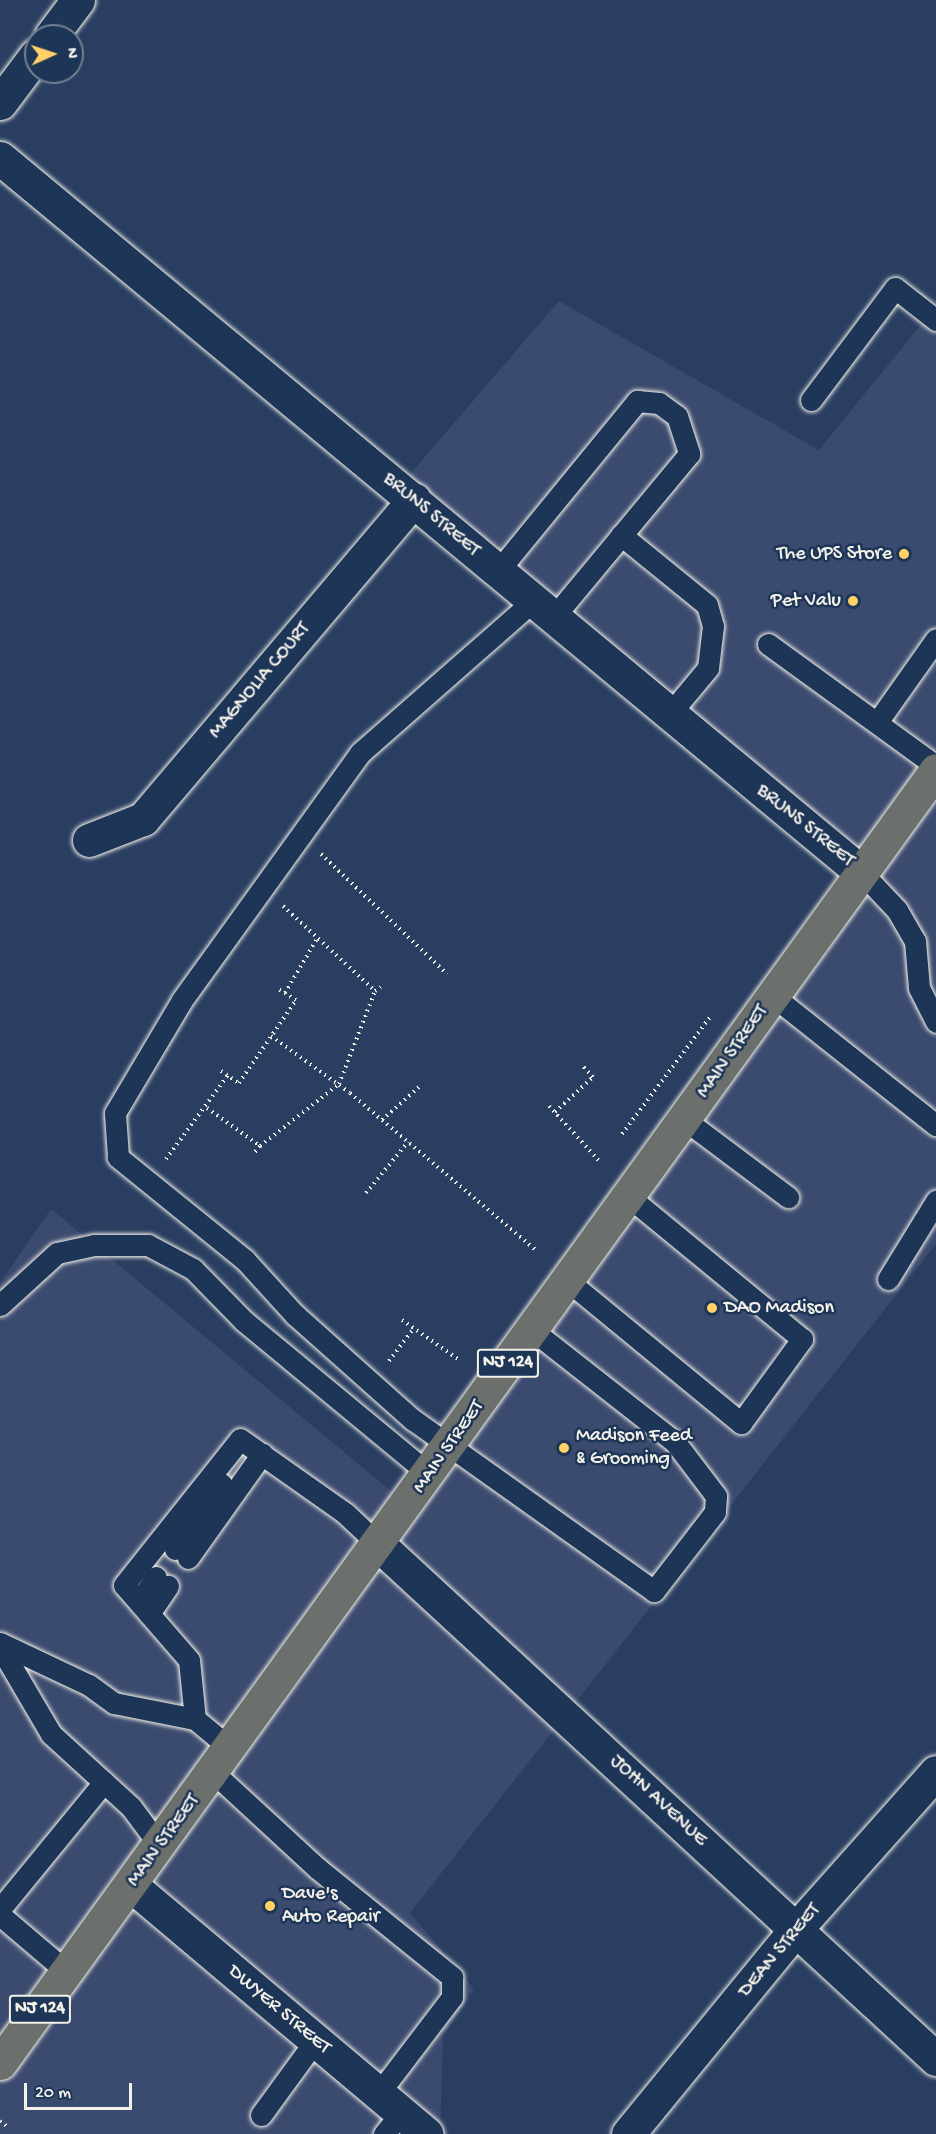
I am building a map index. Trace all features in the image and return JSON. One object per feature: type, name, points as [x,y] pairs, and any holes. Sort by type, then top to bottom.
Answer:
[{"type":"main road","name":"MAIN STREET","points":[[0,2062],[132,1886],[379,1545],[627,1195],[685,1120],[936,768]]},
{"type":"street","points":[[60,24],[78,0]]},
{"type":"street","points":[[0,103],[24,71]]},
{"type":"street","name":"BRUNS STREET","points":[[0,158],[414,500],[668,716],[862,873]]},
{"type":"street","name":"MAGNOLIA COURT","points":[[89,840],[143,819],[414,500]]},
{"type":"street","name":"JOHN AVENUE","points":[[379,1545],[936,2059]]},
{"type":"street","name":"DEAN STREET","points":[[628,2134],[796,1929],[936,1772]]},
{"type":"street","name":"DWYER STREET","points":[[132,1886],[315,2041],[388,2114],[426,2134]]},
{"type":"lane","points":[[811,400],[895,288],[936,320]]},
{"type":"lane","points":[[498,571],[637,401],[659,403],[677,416],[689,454],[621,535],[543,610],[360,753],[182,1000],[115,1113],[118,1157],[245,1260],[295,1315],[447,1447],[654,1591],[715,1512],[716,1496],[675,1442],[532,1330]]},
{"type":"lane","points":[[621,535],[707,605],[714,646],[708,668],[668,716]]},
{"type":"lane","points":[[878,721],[936,639]]},
{"type":"lane","points":[[768,644],[878,721],[936,768]]},
{"type":"lane","points":[[862,873],[897,910],[915,940],[919,988],[936,1022]]},
{"type":"lane","points":[[773,996],[936,1125]]},
{"type":"lane","points":[[685,1120],[788,1197]]},
{"type":"lane","points":[[568,1281],[741,1423],[802,1338],[627,1195]]},
{"type":"lane","points":[[888,1280],[936,1201]]},
{"type":"lane","points":[[0,1305],[57,1253],[94,1245],[148,1245],[193,1269],[244,1322],[429,1474]]},
{"type":"lane","points":[[379,1545],[345,1513],[240,1438],[124,1585],[189,1660],[195,1719],[222,1761],[318,1868],[452,1977],[452,1997],[388,2114]]},
{"type":"lane","points":[[182,1554],[255,1449]]},
{"type":"lane","points":[[144,1608],[162,1581]]},
{"type":"lane","points":[[0,1645],[89,1685],[114,1703],[195,1719]]},
{"type":"lane","points":[[0,1645],[51,1734],[104,1782],[160,1846]]},
{"type":"lane","points":[[0,1909],[104,1782]]},
{"type":"lane","points":[[0,1915],[67,1972]]},
{"type":"lane","points":[[261,2115],[315,2041]]},
{"type":"path","points":[[300,836],[349,875],[447,974]]},
{"type":"path","points":[[262,889],[318,937],[375,991]]},
{"type":"path","points":[[285,993],[318,937]]},
{"type":"path","points":[[255,1152],[339,1084],[375,991],[381,987]]},
{"type":"path","points":[[221,1071],[239,1083],[296,1000],[277,988]]},
{"type":"path","points":[[622,1134],[715,1010]]},
{"type":"path","points":[[271,1036],[339,1084],[537,1251]]},
{"type":"path","points":[[555,1112],[593,1077],[581,1064]]},
{"type":"path","points":[[148,1183],[207,1108],[228,1076]]},
{"type":"path","points":[[382,1120],[419,1086]]},
{"type":"path","points":[[549,1106],[601,1163]]},
{"type":"path","points":[[207,1108],[260,1146]]},
{"type":"path","points":[[366,1193],[408,1142]]},
{"type":"path","points":[[402,1320],[458,1359]]},
{"type":"path","points":[[373,1384],[414,1328]]},
{"type":"path","points":[[0,2121],[8,2127]]},
{"type":"shaded area","points":[[559,301],[819,450],[936,306],[936,1244],[410,1913],[474,1989],[443,2036],[440,2134],[0,2134],[0,1283],[51,1209],[408,1505],[850,869],[399,487]]},
{"type":"place","name":"The UPS Store","points":[[904,554]]},
{"type":"place","name":"Pet Valu","points":[[853,601]]},
{"type":"place","name":"DAO Madison","points":[[712,1308]]},
{"type":"place","name":"Madison Feed & Grooming","points":[[564,1448]]},
{"type":"place","name":"Dave's Auto Repair","points":[[270,1906]]}]
